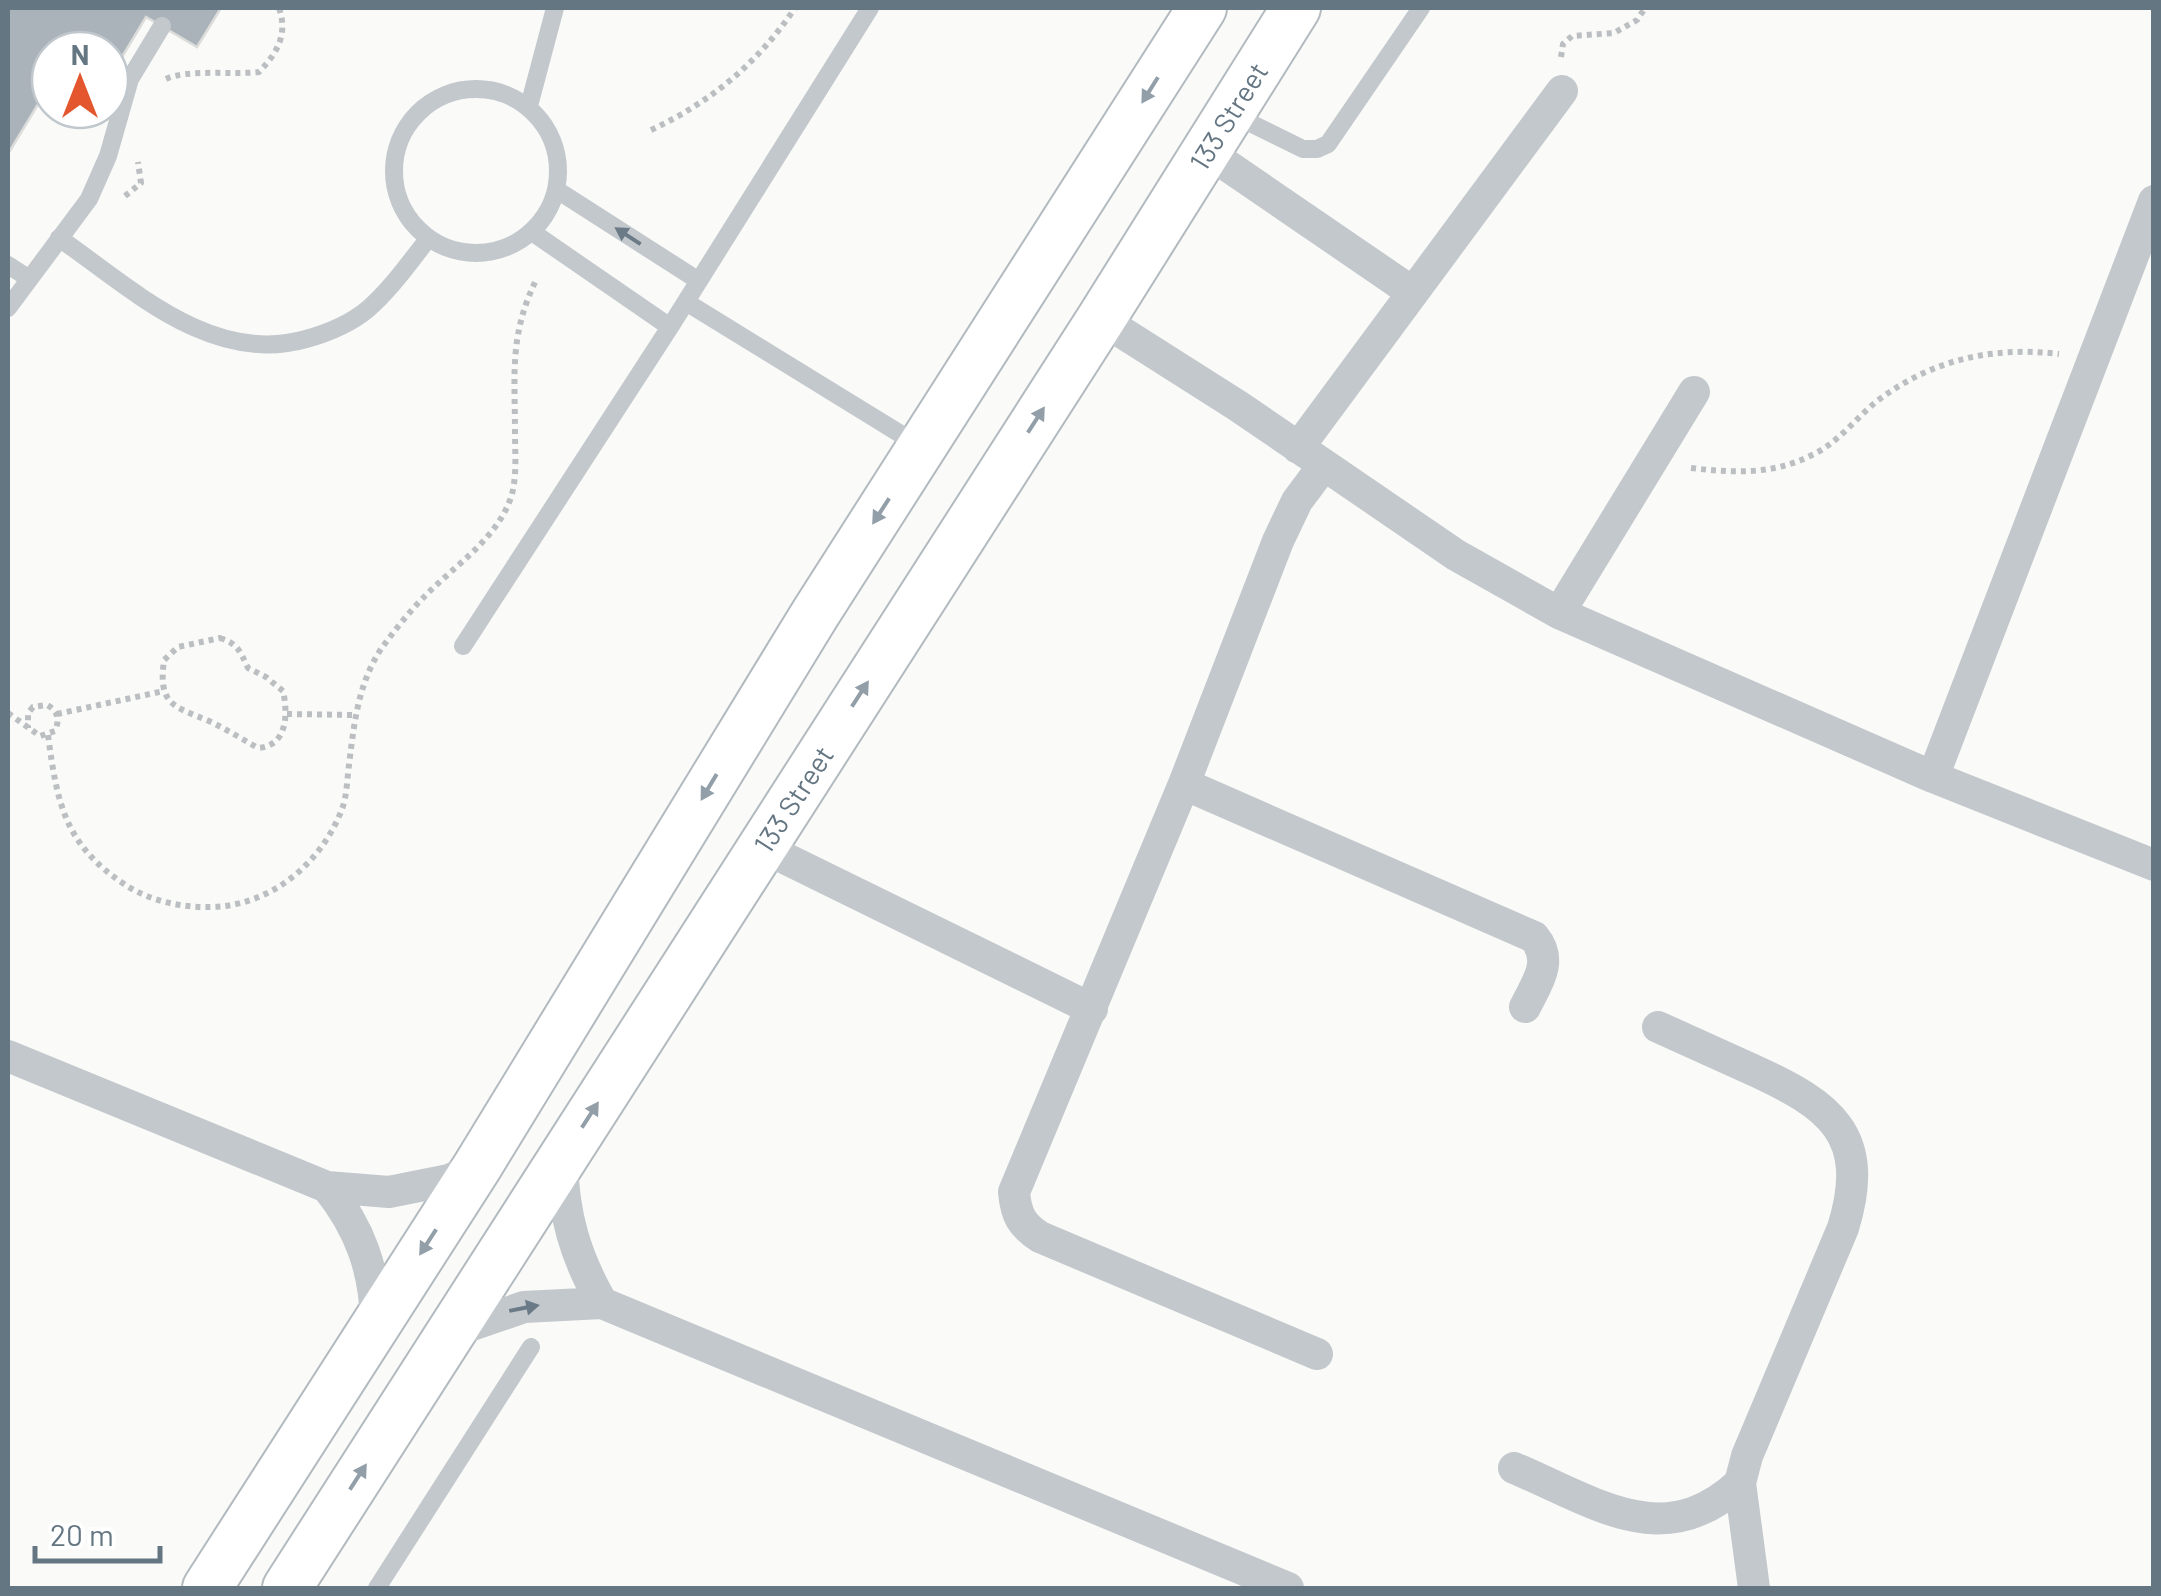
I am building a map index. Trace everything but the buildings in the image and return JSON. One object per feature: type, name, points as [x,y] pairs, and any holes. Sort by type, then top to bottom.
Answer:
[{"type":"street","points":[[207,1588],[477,1167],[815,614],[1202,8]]},
{"type":"street","name":"133 Street","points":[[287,1588],[1296,8]]},
{"type":"street","points":[[1317,1354],[1040,1237],[1024,1226],[1016,1210],[1014,1192],[1184,784],[1278,541],[1298,501],[1311,456],[1412,292],[1562,91]]},
{"type":"street","points":[[1218,132],[1412,292]]},
{"type":"street","points":[[1933,776],[2154,201]]},
{"type":"street","points":[[1100,319],[1456,555],[1559,613],[1933,776],[2154,865]]},
{"type":"street","points":[[1559,613],[1694,392]]},
{"type":"street","points":[[1184,784],[1534,937],[1543,948],[1544,962],[1525,1007]]},
{"type":"street","points":[[762,847],[1092,1009]]},
{"type":"street","points":[[1658,1028],[1789,1086],[1818,1104],[1841,1130],[1853,1162],[1853,1195],[1843,1228],[1747,1456],[1740,1483],[1754,1588]]},
{"type":"street","points":[[8,1056],[328,1188],[358,1192],[420,1188],[477,1167]]},
{"type":"street","points":[[562,1158],[562,1196],[570,1234],[602,1303]]},
{"type":"street","points":[[328,1188],[343,1206],[365,1250],[376,1297],[376,1322]]},
{"type":"street","points":[[451,1332],[524,1307],[602,1303],[1288,1588]]},
{"type":"street","points":[[1514,1468],[1616,1511],[1637,1518],[1666,1520],[1694,1515],[1719,1502],[1740,1483]]},
{"type":"lane","points":[[529,106],[555,8]]},
{"type":"lane","points":[[463,646],[870,8]]},
{"type":"lane","points":[[1218,132],[1303,149],[1328,144],[1421,8]]},
{"type":"lane","points":[[8,308],[88,199],[108,156],[130,79],[162,26]]},
{"type":"lane","points":[[494,89],[529,106],[549,130],[559,159],[558,190],[548,213],[532,232],[508,247],[482,254],[454,251],[428,239],[403,212],[392,175],[398,137],[422,106],[456,90],[494,89]]},
{"type":"lane","points":[[558,190],[699,281]]},
{"type":"lane","points":[[532,232],[670,327]]},
{"type":"lane","points":[[59,238],[170,315],[207,334],[247,345],[289,344],[329,333],[366,311],[395,282],[428,239]]},
{"type":"lane","points":[[8,265],[28,278]]},
{"type":"lane","points":[[686,302],[923,448]]},
{"type":"lane","points":[[377,1588],[531,1348]]},
{"type":"path","points":[[162,80],[178,73],[260,72],[275,56],[284,35],[279,8]]},
{"type":"path","points":[[651,130],[728,85],[763,50],[795,8]]},
{"type":"path","points":[[1562,91],[1563,44],[1572,36],[1614,33],[1637,20],[1645,8]]},
{"type":"path","points":[[88,199],[126,196],[136,190],[141,175],[137,158]]},
{"type":"path","points":[[28,728],[28,713],[33,708],[47,705],[58,714],[59,723],[48,736],[56,795],[82,846],[102,870],[130,888],[168,902],[206,908],[240,904],[275,890],[305,868],[343,808],[355,715],[366,678],[380,651],[423,598],[493,531],[506,510],[515,477],[516,330],[537,278]]},
{"type":"path","points":[[1650,464],[1742,474],[1779,468],[1814,454],[1908,380],[1946,362],[1987,352],[2029,350],[2093,359]]},
{"type":"path","points":[[220,638],[234,642],[248,668],[283,691],[287,714],[276,741],[258,748],[170,703],[164,691],[164,660],[178,647],[220,638]]},
{"type":"path","points":[[58,714],[164,691]]},
{"type":"path","points":[[8,712],[40,736],[48,736]]},
{"type":"path","points":[[287,714],[355,715]]}]
